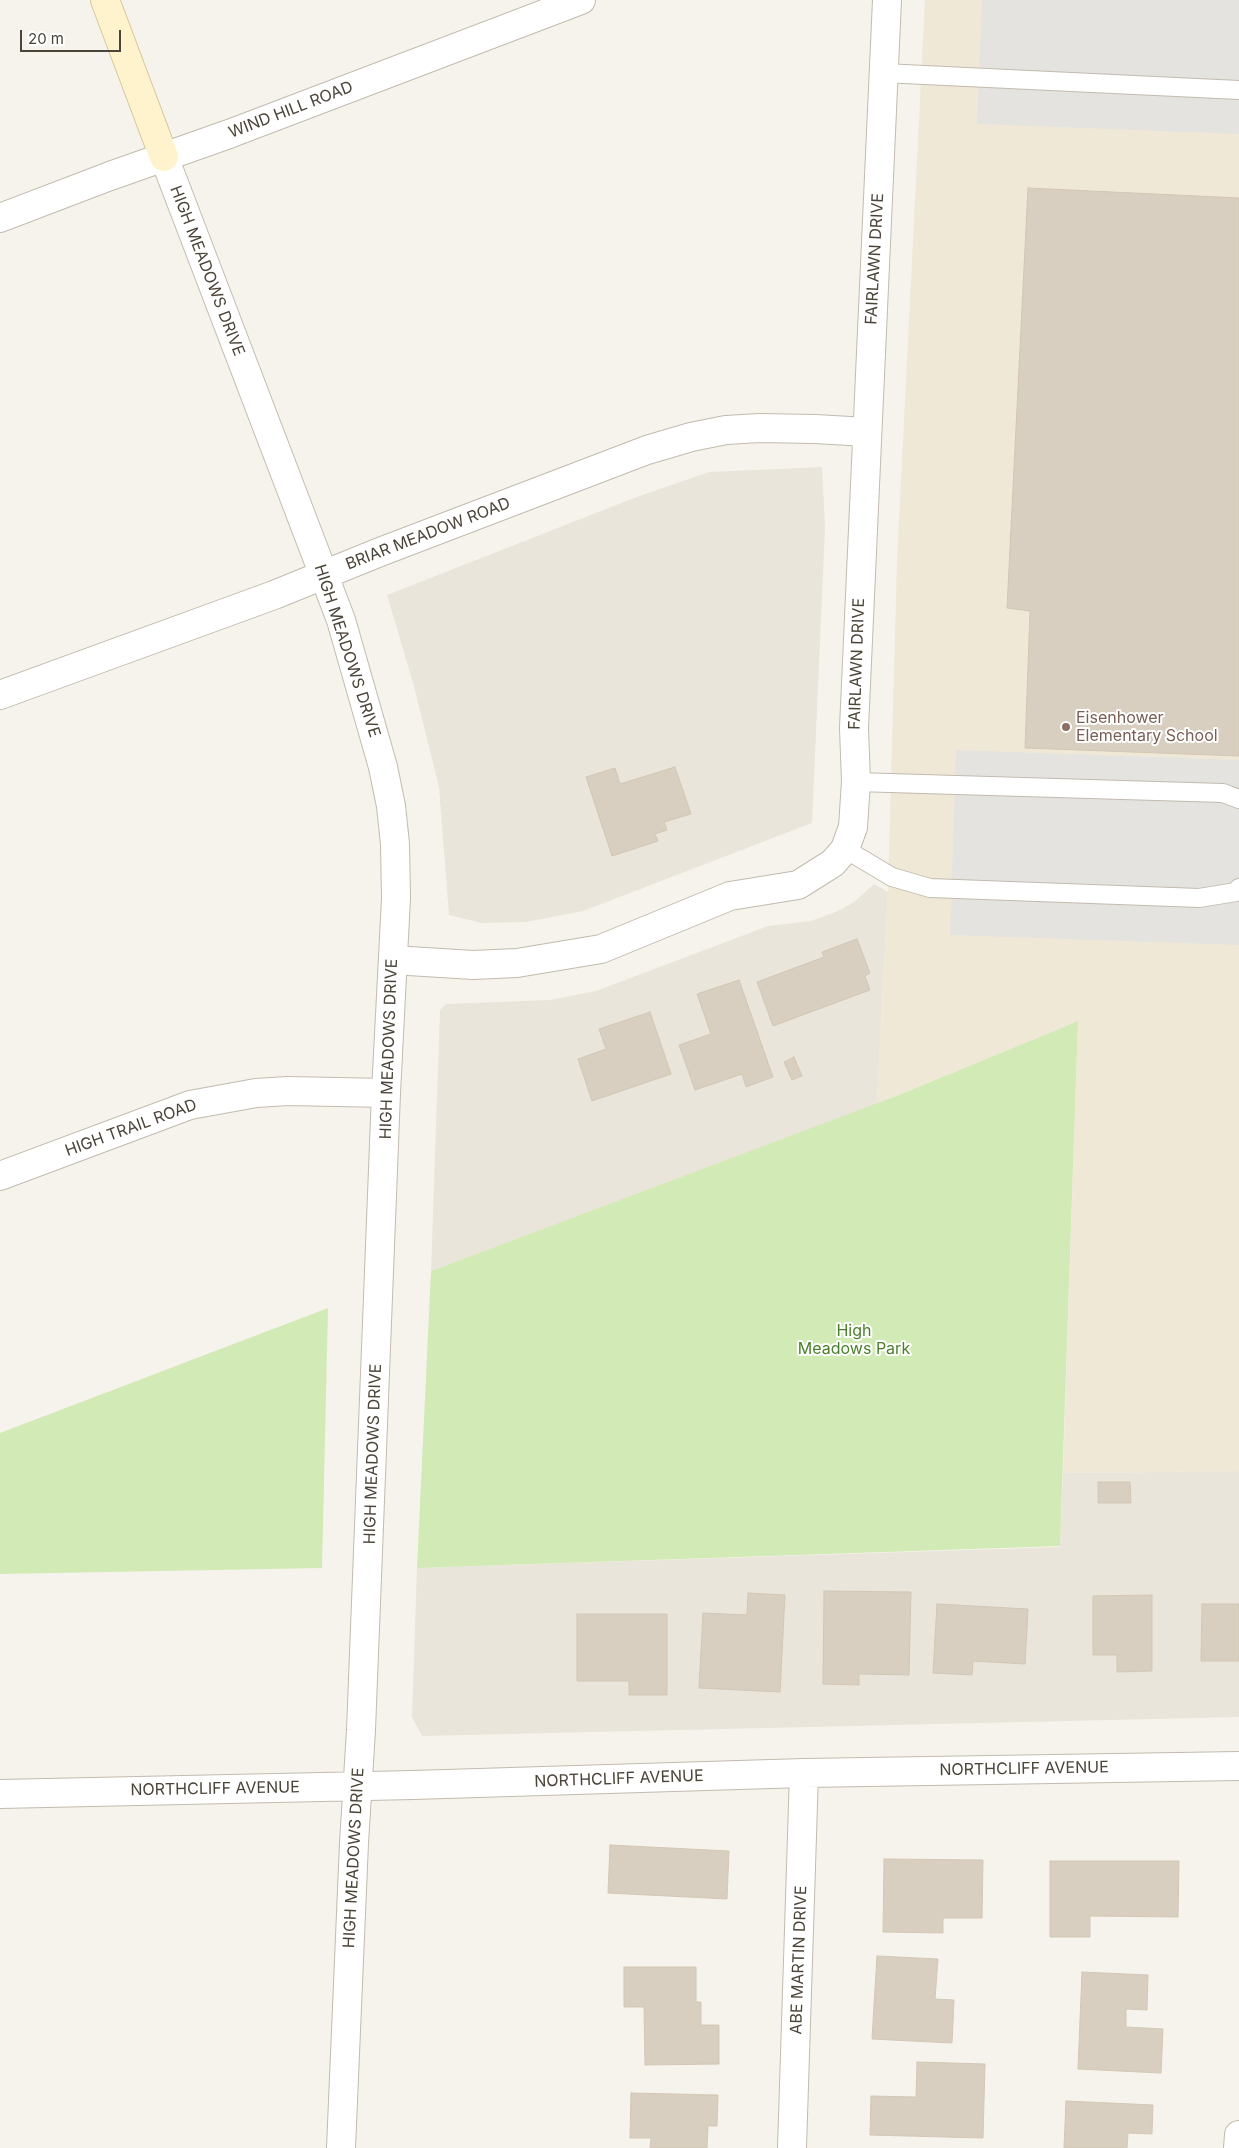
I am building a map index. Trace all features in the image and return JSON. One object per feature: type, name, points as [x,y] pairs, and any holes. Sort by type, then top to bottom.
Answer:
[{"type":"street","name":"HIGH MEADOWS DRIVE","points":[[105,0],[341,620],[383,766],[391,806],[395,844],[396,898],[341,2148]]},
{"type":"street","name":"WIND HILL ROAD","points":[[0,218],[581,0]]},
{"type":"street","name":"FAIRLAWN DRIVE","points":[[393,960],[473,965],[517,963],[601,949],[730,896],[798,885],[817,875],[833,863],[845,849],[853,827],[856,782],[854,728],[887,0]]},
{"type":"street","name":"BRIAR MEADOW ROAD","points":[[0,695],[274,595],[647,450],[691,437],[726,430],[815,428],[867,432]]},
{"type":"street","name":"HIGH TRAIL ROAD","points":[[0,1176],[190,1104],[256,1093],[288,1091],[386,1093]]},
{"type":"street","name":"NORTHCLIFF AVENUE","points":[[0,1794],[423,1785],[804,1773],[1239,1766]]},
{"type":"street","name":"ABE MARTIN DRIVE","points":[[792,2148],[804,1773]]},
{"type":"street","points":[[1238,2148],[1239,2134]]},
{"type":"lane","points":[[883,73],[1239,90]]},
{"type":"lane","points":[[856,782],[1223,793],[1239,799]]},
{"type":"lane","points":[[845,849],[892,877],[930,888],[1200,898],[1236,892],[1239,888]]},
{"type":"shaded area","name":"Eisenhower Elementary School","points":[[925,0],[1239,0],[1239,1471],[1063,1473],[1078,1021],[877,1104],[888,892],[897,561]]},
{"type":"shaded area","points":[[982,0],[1239,0],[1239,134],[977,124]]},
{"type":"shaded area","points":[[822,467],[825,528],[812,823],[583,911],[526,922],[482,923],[449,915],[439,787],[414,686],[387,595],[634,498],[709,472]]},
{"type":"shaded area","points":[[956,750],[1239,760],[1239,945],[950,935]]},
{"type":"shaded area","points":[[874,884],[888,892],[877,1104],[431,1271],[440,1010],[446,1004],[549,1000],[596,991],[768,926],[811,921],[838,911],[854,902]]},
{"type":"shaded area","points":[[1239,1471],[1239,1717],[422,1736],[412,1717],[417,1568],[1060,1547],[1063,1473]]},
{"type":"green space","name":"High Meadows Park","points":[[1078,1021],[1060,1546],[417,1568],[431,1271],[899,1095]]},
{"type":"green space","points":[[328,1308],[322,1568],[0,1574],[0,1433]]},
{"type":"building","points":[[1028,188],[1239,198],[1239,756],[1025,748],[1030,611],[1007,608]]},
{"type":"building","points":[[675,767],[691,814],[664,822],[667,830],[655,834],[658,841],[612,856],[586,777],[615,768],[620,784]]},
{"type":"building","points":[[857,939],[870,973],[865,976],[870,990],[773,1026],[757,982],[824,957],[822,952]]},
{"type":"building","points":[[739,980],[773,1077],[746,1087],[742,1074],[695,1090],[679,1045],[711,1034],[697,994]]},
{"type":"building","points":[[650,1012],[671,1074],[592,1101],[578,1059],[606,1049],[599,1029]]},
{"type":"building","points":[[794,1057],[802,1076],[792,1080],[784,1062]]},
{"type":"building","points":[[1098,1482],[1130,1482],[1131,1503],[1098,1503]]},
{"type":"building","points":[[824,1591],[911,1592],[909,1675],[859,1674],[859,1685],[823,1684]]},
{"type":"building","points":[[748,1593],[785,1595],[780,1692],[699,1688],[703,1613],[747,1615]]},
{"type":"building","points":[[1152,1595],[1152,1671],[1117,1672],[1117,1655],[1093,1655],[1093,1596]]},
{"type":"building","points":[[937,1604],[1028,1609],[1025,1664],[973,1661],[972,1675],[933,1673]]},
{"type":"building","points":[[1202,1604],[1239,1604],[1239,1661],[1201,1661]]},
{"type":"building","points":[[577,1614],[667,1614],[667,1695],[629,1695],[629,1681],[577,1681]]},
{"type":"building","points":[[610,1845],[729,1851],[727,1899],[608,1893]]},
{"type":"building","points":[[884,1859],[983,1860],[982,1918],[943,1918],[943,1933],[883,1932]]},
{"type":"building","points":[[1050,1861],[1179,1861],[1178,1917],[1090,1916],[1090,1937],[1050,1937]]},
{"type":"building","points":[[877,1956],[938,1959],[935,1999],[954,2000],[952,2043],[872,2039]]},
{"type":"building","points":[[624,1967],[696,1967],[696,2002],[701,2002],[701,2025],[719,2025],[719,2064],[645,2065],[644,2007],[624,2007]]},
{"type":"building","points":[[1082,1972],[1148,1975],[1147,2010],[1126,2009],[1126,2027],[1163,2029],[1161,2073],[1078,2069]]},
{"type":"building","points":[[917,2062],[985,2064],[983,2138],[870,2135],[871,2096],[916,2097]]},
{"type":"building","points":[[631,2093],[718,2095],[717,2126],[708,2126],[707,2148],[650,2148],[651,2138],[630,2138]]},
{"type":"building","points":[[1066,2101],[1153,2105],[1152,2134],[1128,2133],[1127,2148],[1064,2148]]},
{"type":"place","name":"Eisenhower Elementary School","points":[[1066,727]]}]
